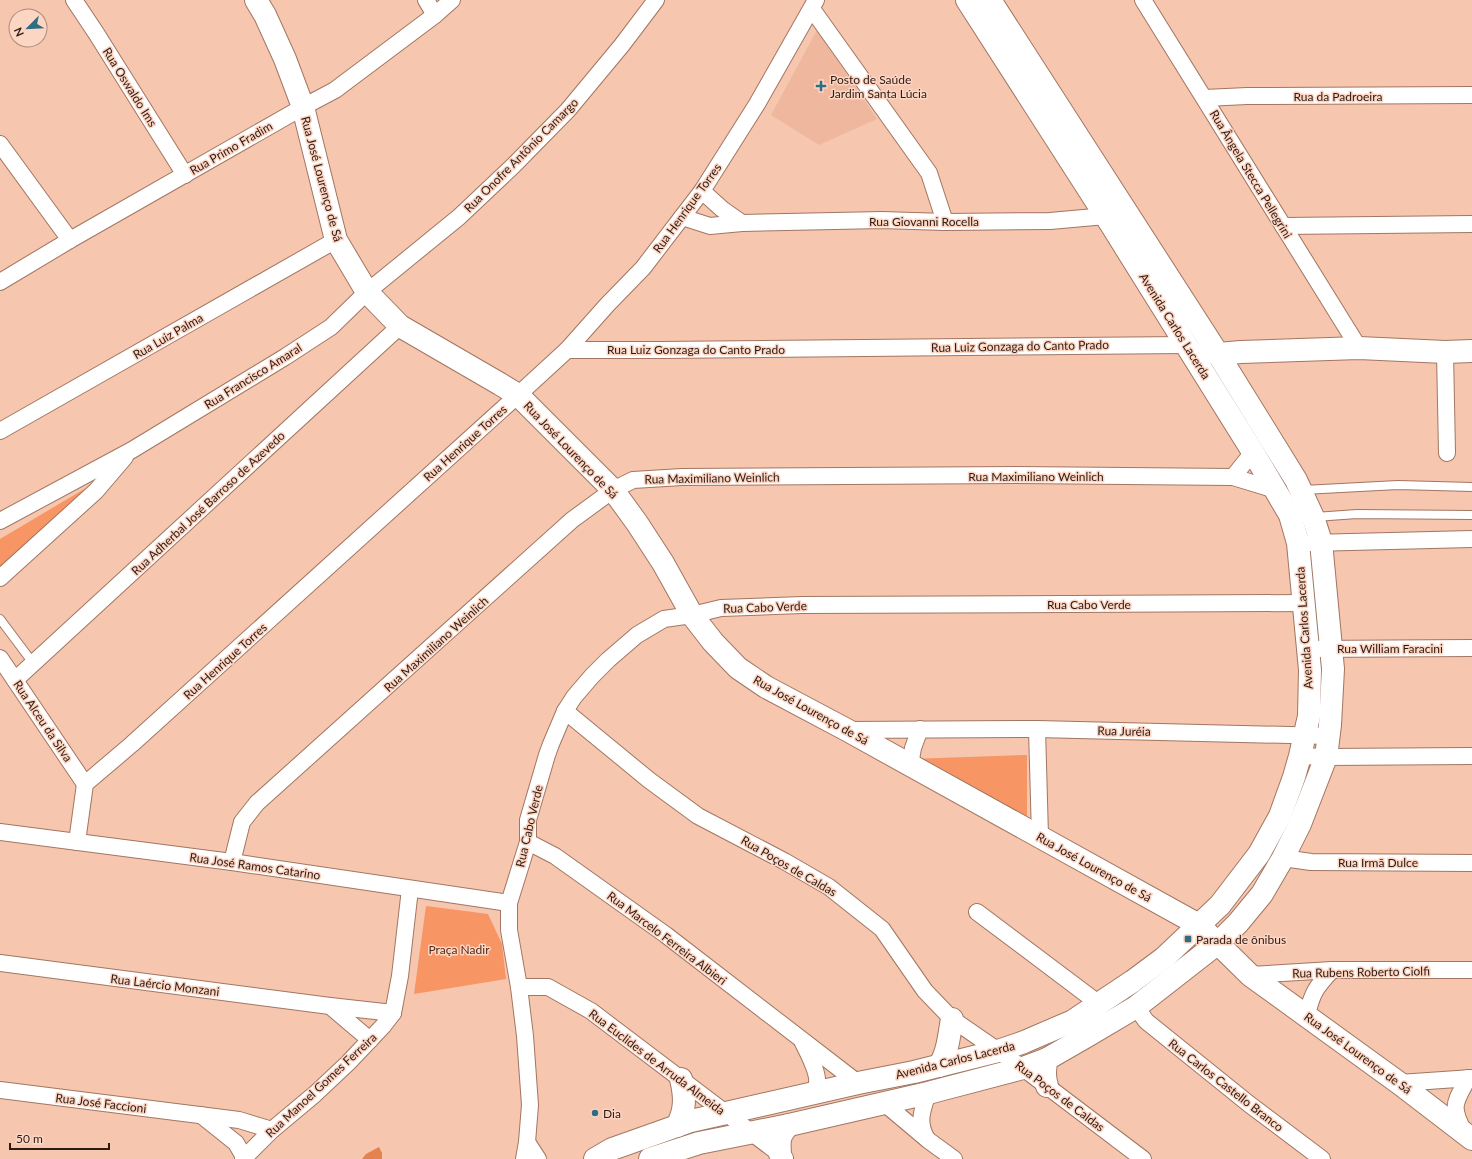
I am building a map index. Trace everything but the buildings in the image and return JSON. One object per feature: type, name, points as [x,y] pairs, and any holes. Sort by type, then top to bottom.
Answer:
[{"type":"main road","name":"Rua José Lourenço de Sá","points":[[256,0],[265,15],[285,59],[303,107],[336,240],[367,292],[400,326],[518,396],[613,490],[663,563],[692,615],[713,642],[738,668],[766,687],[1040,836],[1199,925],[1250,975],[1307,1015],[1468,1136]]},
{"type":"main road","name":"Avenida Carlos Lacerda","points":[[595,1159],[612,1149],[691,1121],[939,1066],[998,1051],[1068,1024],[1133,981],[1164,958],[1220,905],[1259,854],[1280,816],[1300,756],[1309,716],[1310,670],[1302,603],[1298,543],[1290,515],[1288,489],[1218,354],[1116,220],[967,0]]},
{"type":"main road","name":"Avenida Carlos Lacerda","points":[[650,1159],[699,1143],[753,1133],[928,1093],[1023,1068],[1047,1059],[1136,1007],[1218,943],[1238,923],[1262,894],[1283,858],[1300,824],[1328,746],[1333,669],[1332,649],[1321,542],[1313,517],[1253,452],[1186,345],[990,0]]},
{"type":"main road","name":"Rua Luiz Gonzaga do Canto Prado","points":[[1186,345],[1218,354],[1359,348],[1445,352],[1472,351]]},
{"type":"main road","points":[[939,1066],[944,1059],[952,1019]]},
{"type":"main road","points":[[1047,1059],[1044,1068],[1044,1076],[1047,1086]]},
{"type":"main road","points":[[677,1126],[682,1117],[684,1105],[681,1079]]},
{"type":"main road","points":[[783,1157],[779,1144],[780,1135],[789,1125]]},
{"type":"street","name":"Rua Oswaldo Ims","points":[[74,0],[184,175]]},
{"type":"street","points":[[426,0],[434,15]]},
{"type":"street","name":"Rua Primo Fradim","points":[[0,282],[70,240],[334,90],[452,0]]},
{"type":"street","name":"Rua Onofre Antônio Camargo","points":[[367,292],[459,217],[514,165],[568,110],[622,45],[656,0]]},
{"type":"street","name":"Rua Ângela Stecca Pellegrini","points":[[1144,0],[1359,348]]},
{"type":"street","points":[[814,4],[928,173],[946,222]]},
{"type":"street","name":"Rua Henrique Torres","points":[[85,784],[132,744],[567,350],[607,304],[643,268],[702,191],[757,104],[814,4]]},
{"type":"street","name":"Rua da Padroeira","points":[[1205,98],[1247,96],[1472,95]]},
{"type":"street","points":[[0,144],[70,240]]},
{"type":"street","points":[[702,191],[722,209],[742,223]]},
{"type":"street","name":"Rua Giovanni Rocella","points":[[682,217],[710,226],[742,223],[882,220],[946,222],[1116,220]]},
{"type":"street","points":[[1283,226],[1472,224]]},
{"type":"street","name":"Rua Luiz Palma","points":[[0,431],[336,240]]},
{"type":"street","name":"Rua Francisco Amaral","points":[[0,521],[132,450],[285,357],[331,326],[367,292]]},
{"type":"street","name":"Rua Adherbal José Barroso de Azevedo","points":[[15,680],[400,326]]},
{"type":"street","name":"Rua Luiz Gonzaga do Canto Prado","points":[[567,350],[1186,345]]},
{"type":"street","points":[[1445,352],[1447,453]]},
{"type":"street","name":"Rua Francisco Amaral","points":[[0,578],[96,491],[132,450]]},
{"type":"street","points":[[1233,478],[1253,452]]},
{"type":"street","name":"Rua Maximiliano Weinlich","points":[[232,862],[242,822],[257,803],[374,700],[572,520],[613,490],[633,480],[682,477],[1018,475],[1233,478],[1288,489]]},
{"type":"street","points":[[1298,543],[1472,539]]},
{"type":"street","name":"Rua Cabo Verde","points":[[524,1159],[530,1105],[525,1036],[519,987],[509,930],[509,903],[528,842],[528,820],[551,744],[565,711],[574,697],[592,676],[637,634],[664,619],[692,615],[721,608],[802,605],[1302,603]]},
{"type":"street","name":"Rua William Faracini","points":[[1307,649],[1472,648]]},
{"type":"street","name":"Rua Alceu da Silva","points":[[0,658],[85,784]]},
{"type":"street","name":"Rua Poços de Caldas","points":[[565,711],[649,780],[698,816],[784,861],[829,887],[861,911],[882,929],[925,991],[952,1019],[1023,1068],[1143,1159]]},
{"type":"street","points":[[910,765],[913,748],[920,729]]},
{"type":"street","points":[[1037,729],[1040,836]]},
{"type":"street","name":"Rua Juréia","points":[[847,730],[1037,729],[1305,735],[1328,746]]},
{"type":"street","points":[[1300,756],[1328,746],[1472,756]]},
{"type":"street","points":[[77,842],[85,784]]},
{"type":"street","name":"Rua José Ramos Catarino","points":[[0,832],[232,862],[509,903]]},
{"type":"street","name":"Rua Marcelo Ferreira Albieri","points":[[528,842],[555,856],[666,935],[858,1083]]},
{"type":"street","name":"Rua Irmã Dulce","points":[[1283,858],[1311,862],[1472,863]]},
{"type":"street","name":"Rua Manoel Gomes Ferreira","points":[[243,1158],[272,1130],[315,1094],[370,1040],[393,1013],[400,976],[410,889]]},
{"type":"street","points":[[977,912],[1098,1003]]},
{"type":"street","name":"Rua Laércio Monzani","points":[[0,963],[393,1013]]},
{"type":"street","points":[[1307,1015],[1312,997],[1318,985],[1332,970]]},
{"type":"street","name":"Rua Rubens Roberto Ciolfi","points":[[1250,975],[1332,970],[1472,970]]},
{"type":"street","name":"Rua Euclides de Arruda Almeida","points":[[519,987],[548,987],[591,1012],[727,1113],[783,1157]]},
{"type":"street","points":[[330,1006],[370,1040]]},
{"type":"street","name":"Rua Carlos Castello Branco","points":[[1136,1007],[1146,1022],[1249,1104],[1322,1159]]},
{"type":"street","name":"Rua Marcelo Ferreira Albieri","points":[[802,1040],[811,1059],[817,1083],[815,1089],[809,1094]]},
{"type":"street","points":[[1399,1083],[1470,1078]]},
{"type":"street","points":[[1468,1136],[1457,1118],[1455,1102],[1470,1078]]},
{"type":"street","name":"Rua José Faccioni","points":[[0,1090],[239,1120],[272,1130]]},
{"type":"street","points":[[928,1093],[920,1122],[922,1131],[928,1140]]},
{"type":"street","points":[[884,1103],[928,1140],[954,1159]]},
{"type":"street","points":[[201,1116],[236,1143],[243,1158]]},
{"type":"street","points":[[527,1142],[538,1159]]},
{"type":"lane","points":[[1230,414],[1241,422],[1288,489],[1398,485],[1472,487]]},
{"type":"lane","points":[[1313,517],[1357,514],[1472,515]]},
{"type":"lane","points":[[0,619],[33,663]]},
{"type":"shaded area","name":"Posto de Saúde Jardim Santa Lúcia","points":[[817,30],[877,119],[819,145],[771,115]]},
{"type":"shaded area","points":[[379,1147],[382,1153],[382,1159],[362,1159],[366,1154]]},
{"type":"green space","points":[[86,488],[0,575],[0,539]]},
{"type":"green space","points":[[1027,755],[1027,825],[909,759]]},
{"type":"green space","name":"Praça Nadir","points":[[426,906],[488,914],[502,944],[506,979],[414,994]]},
{"type":"place","name":"Posto de Saúde Jardim Santa Lúcia","points":[[821,86]]},
{"type":"place","name":"Parada de ônibus","points":[[1188,939]]},
{"type":"place","name":"Dia","points":[[595,1113]]}]
